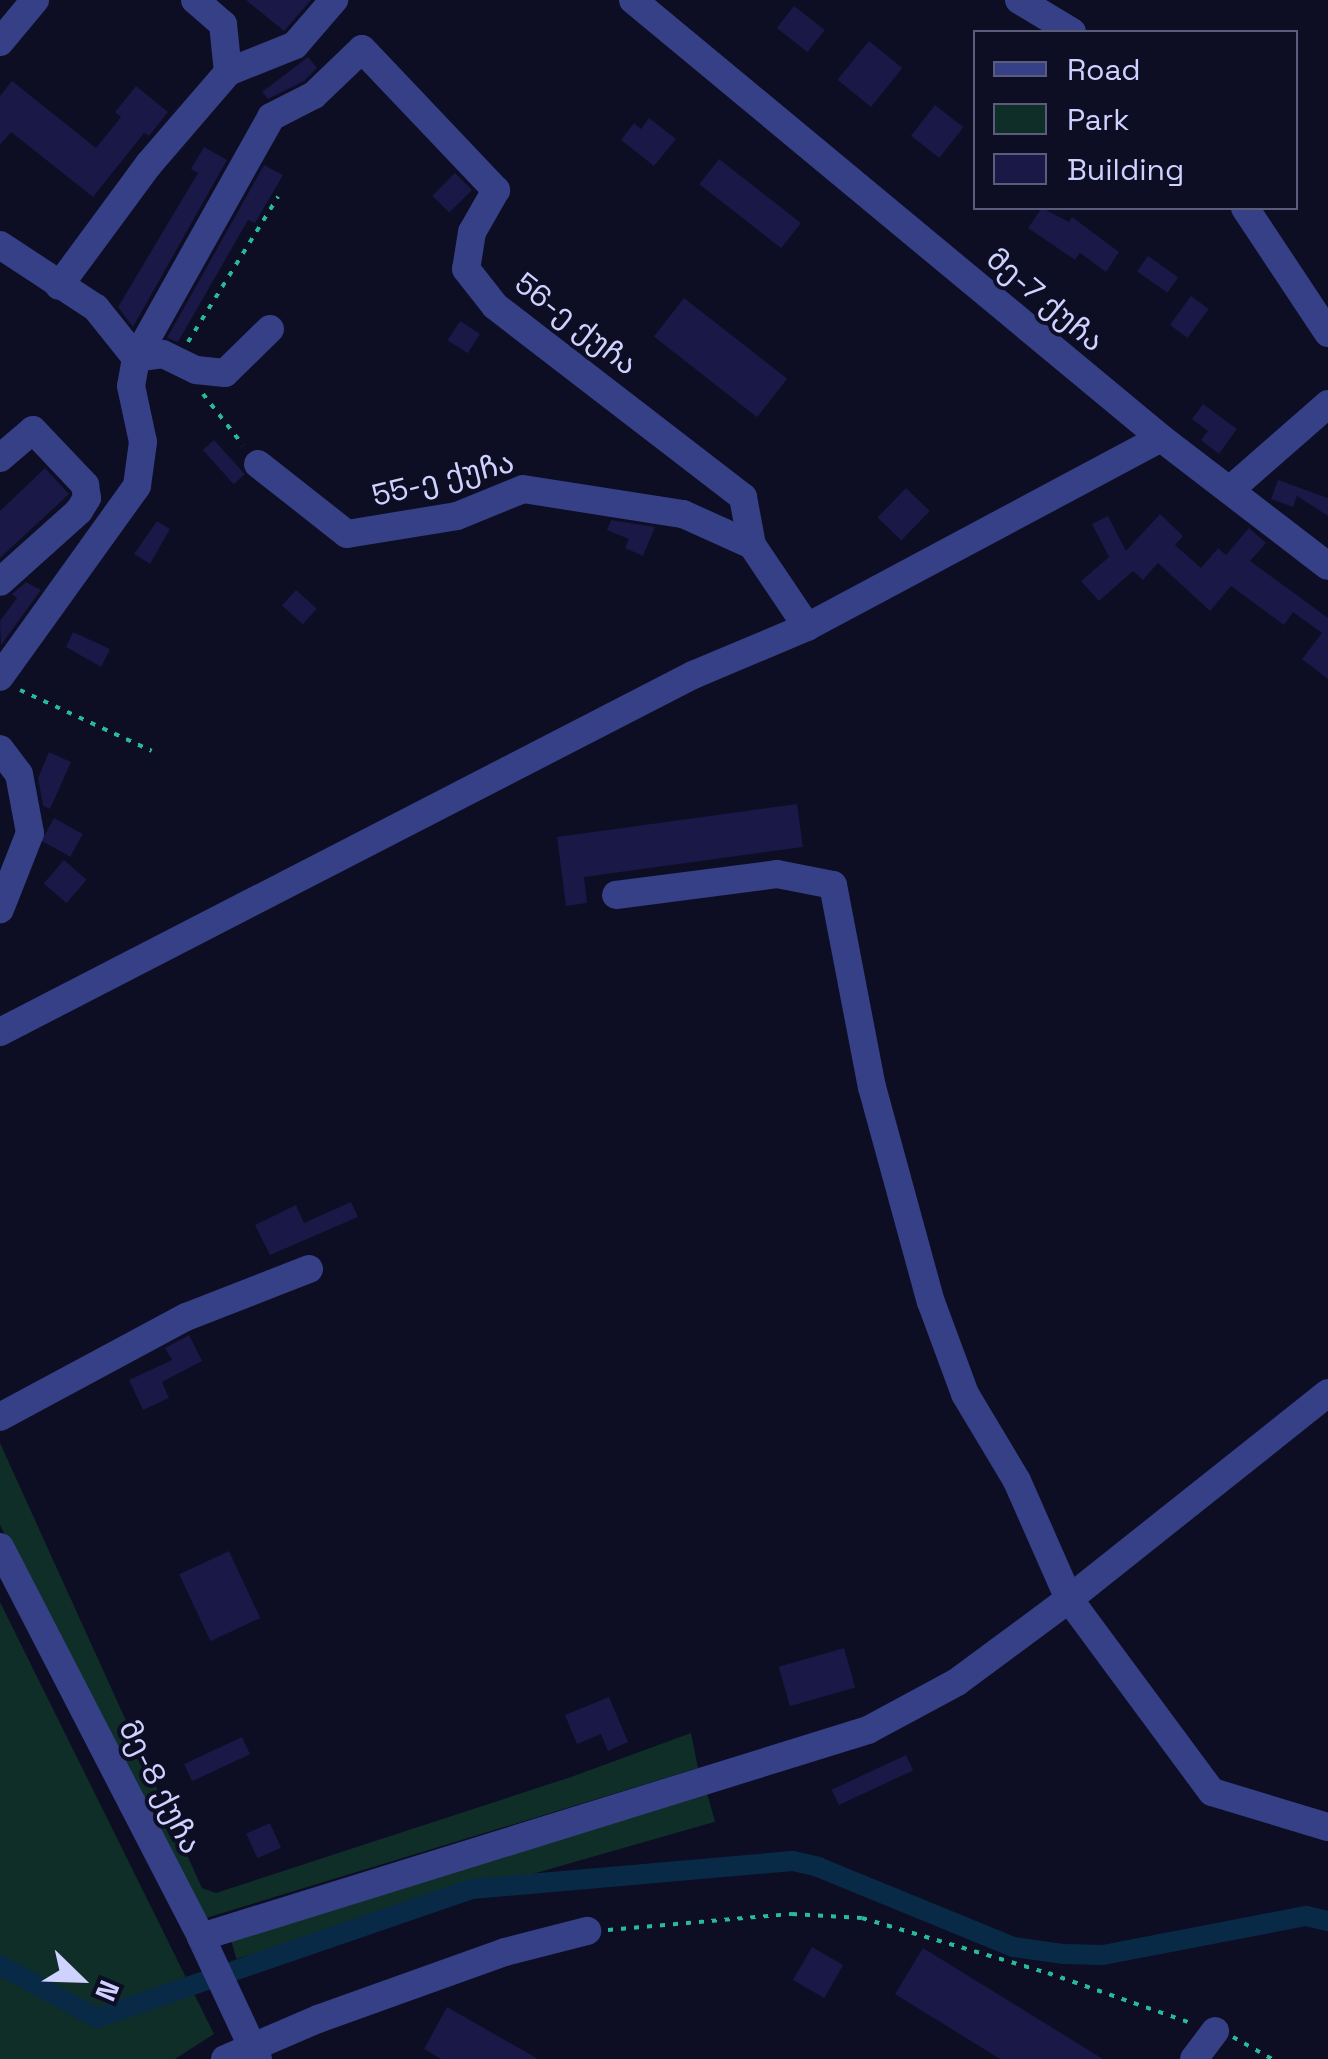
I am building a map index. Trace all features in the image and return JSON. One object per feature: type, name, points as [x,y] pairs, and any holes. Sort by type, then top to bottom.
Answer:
[{"type":"street","points":[[0,42],[35,0]]},
{"type":"street","points":[[195,0],[223,24],[228,72]]},
{"type":"street","name":"მე-7 ქუჩა","points":[[633,0],[1161,438],[1328,566]]},
{"type":"street","points":[[1020,0],[1069,30]]},
{"type":"street","points":[[60,286],[149,164],[228,72],[295,46],[331,1]]},
{"type":"street","name":"56-ე ქუჩა","points":[[136,358],[271,117],[314,95],[362,49],[496,190],[472,232],[466,268],[495,306],[743,497],[752,545]]},
{"type":"street","points":[[1246,210],[1328,333]]},
{"type":"street","points":[[0,245],[96,308],[136,358],[131,386],[143,442],[137,486],[8,683]]},
{"type":"street","points":[[136,358],[163,354],[196,370],[225,372],[270,329]]},
{"type":"street","points":[[1231,489],[1328,404]]},
{"type":"street","points":[[0,458],[33,430],[85,484],[87,498],[80,511],[0,582]]},
{"type":"street","points":[[0,1032],[693,675],[807,626],[1161,438]]},
{"type":"street","name":"55-ე ქუჩა","points":[[258,464],[347,534],[457,516],[523,489],[683,514],[752,545]]},
{"type":"street","points":[[752,545],[807,626]]},
{"type":"street","points":[[0,749],[19,774],[30,833],[1,904]]},
{"type":"street","points":[[616,895],[777,874],[833,884],[872,1087],[930,1302],[965,1394],[1017,1481],[1069,1599],[1212,1792],[1328,1827]]},
{"type":"street","points":[[0,1417],[186,1317],[310,1270]]},
{"type":"street","points":[[201,1937],[868,1730],[958,1682],[1069,1599],[1328,1392]]},
{"type":"street","name":"მე-8 ქუჩა","points":[[0,1547],[201,1937],[256,2054]]},
{"type":"street","points":[[225,2059],[256,2054],[318,2019],[504,1952],[588,1931]]},
{"type":"street","points":[[1194,2059],[1214,2032]]},
{"type":"path","points":[[176,361],[278,197]]},
{"type":"path","points":[[200,390],[258,464]]},
{"type":"path","points":[[8,683],[152,751]]},
{"type":"path","points":[[588,1931],[792,1914],[862,1918],[1048,1972],[1248,2042],[1272,2059]]},
{"type":"green space","points":[[0,1443],[202,1888],[216,1893],[571,1777],[691,1733],[698,1768],[206,1918],[190,1905],[0,1525]]},
{"type":"green space","points":[[0,1602],[214,2034],[175,2059],[0,2059]]},
{"type":"green space","points":[[706,1790],[715,1822],[236,1959],[227,1927]]},
{"type":"building","points":[[246,0],[311,0],[284,31]]},
{"type":"building","points":[[794,6],[825,30],[807,52],[777,28]]},
{"type":"building","points":[[869,41],[902,68],[871,107],[838,80]]},
{"type":"building","points":[[308,57],[317,68],[304,81],[268,99],[262,92]]},
{"type":"building","points":[[12,81],[96,148],[121,117],[115,112],[136,86],[168,112],[149,136],[144,133],[93,197],[11,132],[0,145],[0,96]]},
{"type":"building","points":[[935,105],[963,127],[939,158],[911,136]]},
{"type":"building","points":[[649,118],[676,139],[654,166],[621,140],[634,123],[641,129]]},
{"type":"building","points":[[204,147],[227,160],[133,327],[118,307],[198,173],[191,169]]},
{"type":"building","points":[[719,159],[801,223],[781,248],[699,184]]},
{"type":"building","points":[[264,165],[283,175],[255,223],[248,220],[178,342],[167,338]]},
{"type":"building","points":[[455,173],[472,190],[449,213],[432,196]]},
{"type":"building","points":[[1041,210],[1046,210],[1069,222],[1072,217],[1119,252],[1106,272],[1080,253],[1075,260],[1028,228]]},
{"type":"building","points":[[1148,256],[1178,277],[1167,293],[1137,272]]},
{"type":"building","points":[[1191,296],[1209,309],[1188,338],[1170,325]]},
{"type":"building","points":[[684,298],[787,379],[757,417],[654,337]]},
{"type":"building","points":[[460,321],[480,334],[468,353],[447,340]]},
{"type":"building","points":[[1203,404],[1237,429],[1219,454],[1201,440],[1208,431],[1192,419]]},
{"type":"building","points":[[214,440],[245,474],[234,484],[203,450]]},
{"type":"building","points":[[45,468],[69,494],[0,558],[0,511]]},
{"type":"building","points":[[1278,480],[1328,498],[1328,516],[1297,496],[1293,507],[1271,499]]},
{"type":"building","points":[[906,488],[930,511],[901,540],[878,517]]},
{"type":"building","points":[[1160,514],[1183,536],[1175,545],[1201,568],[1218,548],[1226,555],[1249,528],[1266,543],[1250,561],[1328,618],[1328,679],[1302,659],[1322,633],[1293,612],[1284,625],[1231,586],[1210,611],[1158,563],[1143,580],[1133,571],[1099,601],[1081,581],[1109,557],[1092,524],[1108,516],[1126,551]]},
{"type":"building","points":[[611,520],[655,527],[643,556],[625,548],[629,539],[607,530]]},
{"type":"building","points":[[157,521],[170,529],[150,564],[134,554]]},
{"type":"building","points":[[26,582],[41,590],[1,645],[0,621],[17,598],[12,594]]},
{"type":"building","points":[[296,590],[317,609],[303,624],[282,606]]},
{"type":"building","points":[[73,632],[110,649],[101,667],[66,647]]},
{"type":"building","points":[[49,752],[71,762],[50,809],[43,806],[38,778]]},
{"type":"building","points":[[797,804],[803,847],[584,877],[587,903],[566,906],[557,837]]},
{"type":"building","points":[[54,818],[83,834],[70,857],[41,841]]},
{"type":"building","points":[[64,860],[87,880],[66,903],[44,883]]},
{"type":"building","points":[[351,1202],[358,1217],[270,1255],[255,1225],[296,1205],[304,1223]]},
{"type":"building","points":[[189,1335],[202,1361],[162,1382],[169,1398],[143,1410],[129,1380],[172,1360],[165,1348]]},
{"type":"building","points":[[229,1551],[260,1618],[210,1641],[179,1574]]},
{"type":"building","points":[[844,1648],[855,1687],[790,1706],[779,1667]]},
{"type":"building","points":[[609,1697],[628,1742],[608,1751],[601,1734],[577,1744],[565,1715]]},
{"type":"building","points":[[242,1737],[250,1754],[192,1781],[184,1764]]},
{"type":"building","points":[[906,1755],[913,1770],[839,1805],[832,1790]]},
{"type":"building","points":[[270,1823],[281,1848],[257,1858],[246,1834]]},
{"type":"building","points":[[812,1947],[843,1965],[824,1998],[793,1980]]},
{"type":"building","points":[[923,1948],[1103,2059],[1000,2059],[895,1994]]},
{"type":"building","points":[[447,2007],[538,2059],[441,2059],[424,2049]]},
{"type":"waterway","points":[[0,1965],[97,2018],[472,1889],[793,1861],[818,1867],[1013,1947],[1063,1954],[1103,1955],[1306,1916],[1328,1921]]}]
